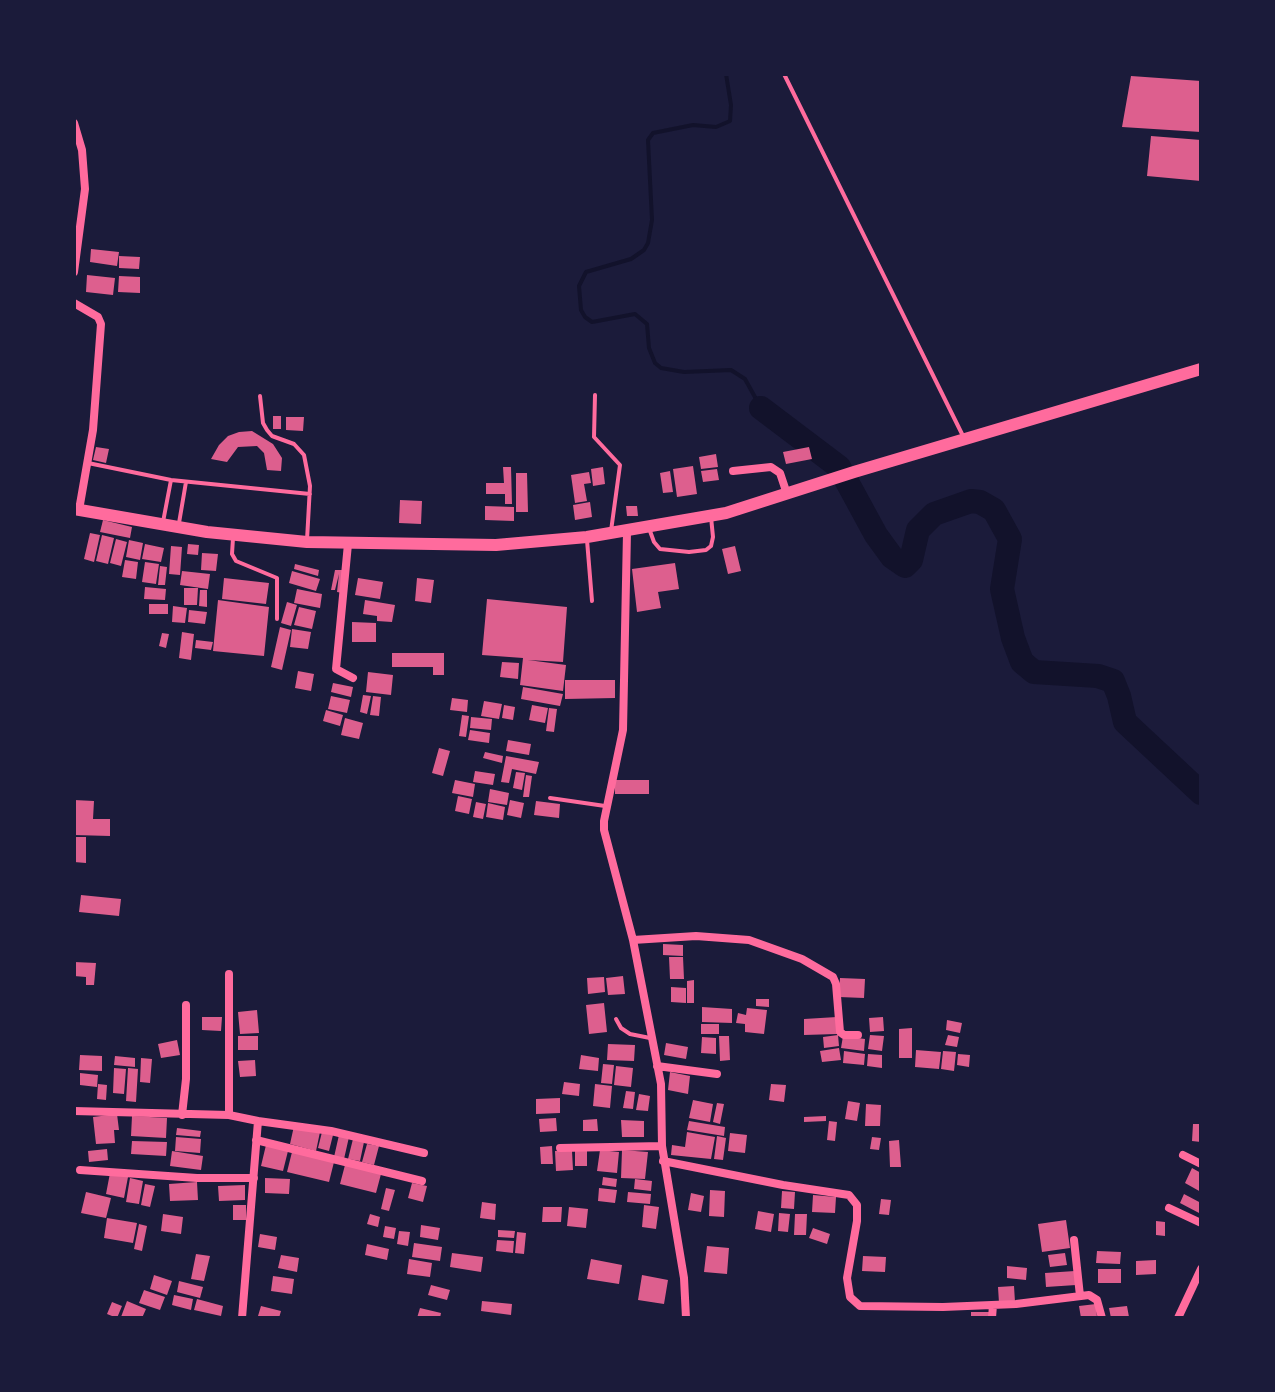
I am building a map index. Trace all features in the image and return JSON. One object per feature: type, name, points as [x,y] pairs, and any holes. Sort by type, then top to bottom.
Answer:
[{"type":"main road","points":[[77,509],[233,536],[307,542],[496,545],[587,537],[711,517],[1201,369]]},
{"type":"street","points":[[74,123],[82,150],[85,189],[74,272]]},
{"type":"street","points":[[74,303],[98,317],[101,324],[88,463],[77,509]]},
{"type":"street","points":[[733,471],[762,466],[777,469],[787,494]]},
{"type":"street","points":[[627,532],[623,730],[604,821],[605,840],[633,940],[663,1096],[663,1161],[684,1278],[686,1318]]},
{"type":"street","points":[[348,544],[336,669],[353,678]]},
{"type":"street","points":[[633,940],[696,936],[749,940],[802,959],[833,977],[840,1032],[858,1035]]},
{"type":"street","points":[[229,974],[229,1115]]},
{"type":"street","points":[[182,1115],[186,1079],[186,1005]]},
{"type":"street","points":[[657,1066],[717,1074]]},
{"type":"street","points":[[74,1111],[229,1115],[331,1131],[424,1153]]},
{"type":"street","points":[[242,1318],[258,1121]]},
{"type":"street","points":[[256,1140],[422,1181]]},
{"type":"street","points":[[560,1148],[662,1146]]},
{"type":"street","points":[[1183,1155],[1201,1164]]},
{"type":"street","points":[[663,1161],[849,1195],[857,1205],[847,1278],[850,1297],[860,1306],[1044,1303],[1093,1295],[1102,1318]]},
{"type":"street","points":[[80,1170],[197,1178],[254,1178]]},
{"type":"street","points":[[1169,1208],[1201,1223]]},
{"type":"street","points":[[1074,1240],[1080,1296]]},
{"type":"street","points":[[1178,1318],[1201,1269]]},
{"type":"street","points":[[992,1318],[993,1305]]},
{"type":"lane","points":[[784,74],[965,441]]},
{"type":"lane","points":[[595,395],[594,437],[620,465],[611,533]]},
{"type":"lane","points":[[260,396],[263,423],[267,430],[272,436],[294,444],[304,455],[310,494],[307,542]]},
{"type":"lane","points":[[88,463],[171,480],[310,494]]},
{"type":"lane","points":[[162,525],[171,480]]},
{"type":"lane","points":[[178,528],[186,482]]},
{"type":"lane","points":[[649,528],[660,549],[706,550],[711,546],[713,537],[711,517]]},
{"type":"lane","points":[[233,536],[232,554],[236,561],[277,578],[277,619]]},
{"type":"lane","points":[[587,537],[592,601]]},
{"type":"lane","points":[[550,798],[607,806]]},
{"type":"lane","points":[[616,1019],[621,1028],[630,1034],[653,1038]]},
{"type":"building","points":[[1131,76],[1201,81],[1201,132],[1122,127]]},
{"type":"building","points":[[1151,136],[1201,140],[1201,181],[1147,176]]},
{"type":"building","points":[[91,249],[119,252],[117,266],[90,262]]},
{"type":"building","points":[[119,256],[140,257],[139,269],[119,268]]},
{"type":"building","points":[[87,275],[115,278],[113,295],[86,292]]},
{"type":"building","points":[[119,276],[140,277],[140,293],[118,292]]},
{"type":"building","points":[[273,416],[281,416],[281,429],[273,429]]},
{"type":"building","points":[[286,417],[304,417],[303,431],[286,430]]},
{"type":"building","points":[[252,431],[273,444],[282,458],[281,471],[267,470],[264,453],[257,446],[238,447],[227,462],[211,459],[228,436]]},
{"type":"building","points":[[96,447],[109,449],[106,463],[93,460]]},
{"type":"building","points":[[809,447],[812,459],[786,464],[783,452]]},
{"type":"building","points":[[716,454],[718,467],[701,469],[699,457]]},
{"type":"building","points":[[693,466],[697,494],[677,497],[673,469]]},
{"type":"building","points":[[503,467],[511,467],[512,504],[505,504],[505,494],[486,494],[486,483],[504,483]]},
{"type":"building","points":[[603,467],[605,484],[593,486],[591,469]]},
{"type":"building","points":[[717,469],[719,480],[703,482],[701,471]]},
{"type":"building","points":[[670,471],[673,492],[663,493],[660,473]]},
{"type":"building","points":[[589,472],[591,483],[584,484],[587,501],[575,503],[571,475]]},
{"type":"building","points":[[516,473],[527,473],[528,512],[516,512]]},
{"type":"building","points":[[400,500],[422,501],[421,524],[399,523]]},
{"type":"building","points":[[590,502],[592,517],[575,520],[573,505]]},
{"type":"building","points":[[485,506],[514,507],[514,521],[485,520]]},
{"type":"building","points":[[626,506],[637,506],[638,516],[627,516]]},
{"type":"building","points":[[103,520],[132,527],[130,538],[100,532]]},
{"type":"building","points":[[90,533],[100,535],[94,562],[84,559]]},
{"type":"building","points":[[102,535],[114,538],[108,564],[96,561]]},
{"type":"building","points":[[116,539],[127,542],[121,566],[110,563]]},
{"type":"building","points":[[129,540],[143,543],[140,560],[126,557]]},
{"type":"building","points":[[145,544],[164,548],[161,562],[142,559]]},
{"type":"building","points":[[188,544],[199,545],[198,555],[187,554]]},
{"type":"building","points":[[171,546],[182,547],[180,575],[169,574]]},
{"type":"building","points":[[735,546],[741,571],[728,574],[722,549]]},
{"type":"building","points":[[202,553],[218,554],[216,571],[201,570]]},
{"type":"building","points":[[125,560],[138,562],[136,579],[122,577]]},
{"type":"building","points":[[145,562],[159,564],[156,584],[142,582]]},
{"type":"building","points":[[675,563],[679,589],[658,592],[661,608],[637,612],[632,569]]},
{"type":"building","points":[[295,564],[319,570],[318,576],[294,569]]},
{"type":"building","points":[[160,566],[167,567],[165,585],[158,585]]},
{"type":"building","points":[[335,570],[346,570],[343,593],[337,592],[339,574],[335,590],[331,590]]},
{"type":"building","points":[[182,571],[210,574],[208,589],[180,585]]},
{"type":"building","points":[[292,571],[320,579],[316,591],[289,583]]},
{"type":"building","points":[[224,578],[269,583],[266,604],[222,599]]},
{"type":"building","points":[[358,578],[383,582],[380,599],[355,595]]},
{"type":"building","points":[[417,578],[434,580],[431,603],[415,601]]},
{"type":"building","points":[[145,587],[166,589],[165,600],[144,599]]},
{"type":"building","points":[[184,588],[198,588],[197,605],[184,605]]},
{"type":"building","points":[[297,589],[322,594],[320,608],[294,603]]},
{"type":"building","points":[[200,590],[207,590],[207,607],[199,606]]},
{"type":"building","points":[[487,599],[567,607],[563,662],[528,660],[566,665],[563,691],[520,685],[523,658],[482,655]]},
{"type":"building","points":[[218,600],[269,607],[264,656],[213,651]]},
{"type":"building","points":[[365,600],[395,605],[392,622],[377,621],[377,616],[363,614]]},
{"type":"building","points":[[287,602],[297,605],[291,626],[281,623]]},
{"type":"building","points":[[149,604],[168,604],[168,614],[149,614]]},
{"type":"building","points":[[173,606],[187,608],[185,623],[172,622]]},
{"type":"building","points":[[299,607],[316,611],[312,629],[294,625]]},
{"type":"building","points":[[189,610],[207,612],[205,624],[188,622]]},
{"type":"building","points":[[352,622],[376,623],[376,642],[352,642]]},
{"type":"building","points":[[280,627],[291,630],[282,670],[271,667]]},
{"type":"building","points":[[292,629],[311,632],[308,649],[290,647]]},
{"type":"building","points":[[182,632],[194,634],[191,660],[179,658]]},
{"type":"building","points":[[162,633],[169,634],[166,648],[159,646]]},
{"type":"building","points":[[196,640],[213,642],[211,650],[195,648]]},
{"type":"building","points":[[392,653],[444,653],[444,675],[433,675],[433,667],[392,667]]},
{"type":"building","points":[[502,662],[519,663],[518,679],[500,677]]},
{"type":"building","points":[[298,671],[314,674],[311,691],[295,688]]},
{"type":"building","points":[[368,672],[393,675],[391,695],[366,692]]},
{"type":"building","points":[[565,680],[615,680],[615,698],[565,699]]},
{"type":"building","points":[[333,683],[353,687],[351,697],[331,692]]},
{"type":"building","points":[[523,687],[563,694],[560,706],[521,699]]},
{"type":"building","points":[[363,695],[371,696],[367,714],[360,712]]},
{"type":"building","points":[[331,696],[350,700],[347,713],[328,709]]},
{"type":"building","points":[[373,696],[381,697],[379,716],[370,715]]},
{"type":"building","points":[[452,698],[468,700],[467,712],[450,710]]},
{"type":"building","points":[[484,701],[502,704],[499,719],[481,716]]},
{"type":"building","points":[[504,705],[515,707],[513,720],[502,718]]},
{"type":"building","points":[[532,705],[548,708],[545,723],[529,720]]},
{"type":"building","points":[[549,708],[557,709],[554,732],[546,731]]},
{"type":"building","points":[[326,710],[343,715],[340,726],[323,721]]},
{"type":"building","points":[[462,715],[469,716],[466,737],[459,736]]},
{"type":"building","points":[[471,717],[492,719],[491,730],[470,728]]},
{"type":"building","points":[[345,718],[363,723],[359,739],[341,735]]},
{"type":"building","points":[[470,730],[490,733],[489,743],[468,740]]},
{"type":"building","points":[[508,740],[531,744],[529,755],[506,751]]},
{"type":"building","points":[[439,748],[450,751],[443,776],[432,773]]},
{"type":"building","points":[[485,752],[503,756],[502,763],[483,758]]},
{"type":"building","points":[[506,756],[539,762],[536,774],[512,769],[509,783],[501,782]]},
{"type":"building","points":[[475,771],[495,774],[493,785],[473,782]]},
{"type":"building","points":[[516,772],[525,773],[522,790],[513,788]]},
{"type":"building","points":[[526,775],[532,776],[529,797],[523,797]]},
{"type":"building","points":[[455,780],[475,784],[473,797],[452,793]]},
{"type":"building","points":[[615,780],[649,780],[649,794],[615,794]]},
{"type":"building","points":[[490,789],[509,793],[507,805],[488,802]]},
{"type":"building","points":[[458,796],[472,799],[469,814],[455,811]]},
{"type":"building","points":[[74,800],[94,801],[93,819],[110,819],[110,836],[74,835]]},
{"type":"building","points":[[510,800],[524,803],[521,818],[507,815]]},
{"type":"building","points":[[536,801],[560,804],[559,818],[534,815]]},
{"type":"building","points":[[476,802],[486,804],[483,819],[473,817]]},
{"type":"building","points":[[488,803],[505,807],[503,820],[486,817]]},
{"type":"building","points":[[74,837],[86,837],[86,863],[74,862]]},
{"type":"building","points":[[81,895],[121,899],[119,916],[79,912]]},
{"type":"building","points":[[663,944],[683,945],[683,956],[663,955]]},
{"type":"building","points":[[669,957],[683,957],[684,979],[670,979]]},
{"type":"building","points":[[74,962],[96,963],[94,985],[86,985],[86,977],[74,976]]},
{"type":"building","points":[[623,976],[625,994],[608,995],[606,978]]},
{"type":"building","points":[[604,977],[605,992],[588,994],[587,978]]},
{"type":"building","points":[[840,978],[865,979],[864,998],[839,997]]},
{"type":"building","points":[[694,980],[694,1003],[687,1003],[687,981]]},
{"type":"building","points":[[671,987],[686,988],[686,1003],[671,1002]]},
{"type":"building","points":[[756,999],[769,999],[769,1007],[756,1006]]},
{"type":"building","points":[[604,1003],[607,1032],[589,1034],[586,1005]]},
{"type":"building","points":[[702,1007],[732,1009],[732,1023],[702,1022]]},
{"type":"building","points":[[747,1008],[767,1010],[764,1034],[745,1032],[745,1024],[736,1023],[738,1013],[746,1015]]},
{"type":"building","points":[[257,1010],[259,1033],[240,1034],[238,1012]]},
{"type":"building","points":[[202,1017],[222,1017],[221,1031],[202,1030]]},
{"type":"building","points":[[837,1017],[837,1034],[804,1035],[804,1019]]},
{"type":"building","points":[[883,1017],[884,1031],[870,1032],[869,1018]]},
{"type":"building","points":[[947,1020],[962,1023],[960,1033],[946,1030]]},
{"type":"building","points":[[701,1024],[719,1024],[719,1034],[701,1034]]},
{"type":"building","points":[[912,1028],[912,1058],[899,1058],[899,1029]]},
{"type":"building","points":[[838,1035],[839,1046],[824,1048],[823,1037]]},
{"type":"building","points":[[870,1035],[884,1036],[882,1051],[868,1049]]},
{"type":"building","points":[[948,1035],[959,1037],[957,1047],[945,1045]]},
{"type":"building","points":[[238,1036],[258,1036],[258,1050],[238,1050]]},
{"type":"building","points":[[719,1036],[729,1036],[730,1060],[720,1061]]},
{"type":"building","points":[[843,1036],[865,1039],[864,1051],[841,1048]]},
{"type":"building","points":[[702,1037],[716,1038],[716,1054],[701,1053]]},
{"type":"building","points":[[177,1040],[180,1055],[161,1058],[158,1044]]},
{"type":"building","points":[[666,1043],[688,1047],[686,1059],[664,1055]]},
{"type":"building","points":[[608,1044],[635,1045],[634,1061],[607,1060]]},
{"type":"building","points":[[839,1048],[841,1060],[822,1062],[820,1051]]},
{"type":"building","points":[[916,1050],[941,1052],[939,1069],[915,1067]]},
{"type":"building","points":[[844,1051],[865,1054],[864,1065],[843,1063]]},
{"type":"building","points":[[943,1051],[956,1052],[954,1071],[941,1069]]},
{"type":"building","points":[[868,1054],[882,1055],[882,1068],[867,1066]]},
{"type":"building","points":[[958,1054],[970,1055],[969,1067],[957,1065]]},
{"type":"building","points":[[80,1055],[102,1056],[102,1071],[79,1070]]},
{"type":"building","points":[[581,1055],[599,1058],[598,1071],[579,1069]]},
{"type":"building","points":[[115,1056],[135,1058],[135,1067],[114,1065]]},
{"type":"building","points":[[141,1058],[152,1059],[150,1083],[140,1082]]},
{"type":"building","points":[[255,1060],[256,1076],[240,1077],[238,1061]]},
{"type":"building","points":[[603,1064],[614,1065],[612,1084],[601,1083]]},
{"type":"building","points":[[616,1066],[633,1068],[631,1087],[614,1085]]},
{"type":"building","points":[[114,1068],[126,1069],[124,1094],[113,1093]]},
{"type":"building","points":[[128,1068],[138,1069],[136,1102],[126,1101]]},
{"type":"building","points":[[670,1072],[690,1076],[688,1094],[668,1090]]},
{"type":"building","points":[[80,1073],[98,1075],[97,1087],[80,1085]]},
{"type":"building","points":[[564,1082],[580,1084],[579,1096],[562,1094]]},
{"type":"building","points":[[98,1084],[107,1085],[106,1100],[97,1099]]},
{"type":"building","points":[[595,1084],[612,1086],[610,1108],[593,1106]]},
{"type":"building","points":[[771,1084],[786,1085],[784,1102],[769,1100]]},
{"type":"building","points":[[626,1091],[635,1092],[633,1109],[623,1108]]},
{"type":"building","points":[[639,1094],[650,1096],[648,1111],[636,1110]]},
{"type":"building","points":[[560,1098],[560,1113],[536,1114],[536,1099]]},
{"type":"building","points":[[693,1100],[713,1104],[710,1122],[689,1118]]},
{"type":"building","points":[[848,1101],[860,1103],[857,1121],[845,1119]]},
{"type":"building","points":[[717,1103],[724,1104],[720,1124],[713,1122]]},
{"type":"building","points":[[866,1104],[881,1105],[880,1126],[865,1126]]},
{"type":"building","points":[[117,1114],[119,1130],[114,1130],[115,1143],[96,1144],[93,1117]]},
{"type":"building","points":[[132,1116],[167,1118],[166,1138],[131,1136]]},
{"type":"building","points":[[826,1116],[826,1121],[804,1122],[804,1117]]},
{"type":"building","points":[[556,1118],[557,1131],[540,1132],[539,1119]]},
{"type":"building","points":[[597,1119],[598,1131],[583,1131],[583,1120]]},
{"type":"building","points":[[621,1120],[644,1121],[644,1137],[622,1137]]},
{"type":"building","points":[[689,1121],[725,1127],[724,1136],[687,1130]]},
{"type":"building","points":[[829,1121],[837,1122],[835,1141],[827,1140]]},
{"type":"building","points":[[1193,1124],[1201,1124],[1201,1142],[1192,1141]]},
{"type":"building","points":[[294,1126],[320,1132],[316,1151],[290,1144]]},
{"type":"building","points":[[177,1128],[201,1131],[200,1137],[176,1135]]},
{"type":"building","points":[[322,1132],[333,1135],[329,1151],[318,1148]]},
{"type":"building","points":[[687,1132],[715,1137],[711,1159],[671,1155],[672,1145],[685,1147]]},
{"type":"building","points":[[730,1133],[747,1135],[745,1153],[728,1151]]},
{"type":"building","points":[[339,1135],[349,1137],[344,1159],[334,1157]]},
{"type":"building","points":[[717,1136],[726,1138],[723,1160],[714,1159]]},
{"type":"building","points":[[176,1137],[201,1139],[200,1153],[175,1151]]},
{"type":"building","points":[[872,1137],[881,1138],[879,1150],[870,1149]]},
{"type":"building","points":[[353,1139],[364,1142],[360,1161],[348,1159]]},
{"type":"building","points":[[899,1140],[901,1167],[890,1167],[889,1141]]},
{"type":"building","points":[[132,1141],[167,1142],[166,1156],[131,1154]]},
{"type":"building","points":[[367,1144],[379,1146],[374,1165],[362,1162]]},
{"type":"building","points":[[266,1145],[288,1151],[283,1171],[261,1166]]},
{"type":"building","points":[[552,1146],[553,1164],[541,1164],[540,1147]]},
{"type":"building","points":[[107,1149],[108,1160],[89,1162],[88,1151]]},
{"type":"building","points":[[587,1149],[587,1166],[575,1166],[575,1150]]},
{"type":"building","points":[[600,1150],[619,1152],[617,1173],[597,1171]]},
{"type":"building","points":[[622,1150],[648,1152],[645,1179],[621,1178]]},
{"type":"building","points":[[172,1151],[203,1156],[201,1170],[170,1166]]},
{"type":"building","points":[[555,1151],[572,1151],[573,1170],[556,1171]]},
{"type":"building","points":[[292,1152],[334,1162],[329,1182],[287,1172]]},
{"type":"building","points":[[345,1165],[381,1174],[376,1193],[340,1184]]},
{"type":"building","points":[[1192,1168],[1201,1173],[1201,1192],[1185,1183]]},
{"type":"building","points":[[110,1173],[128,1177],[124,1198],[106,1194]]},
{"type":"building","points":[[603,1177],[617,1179],[616,1187],[602,1185]]},
{"type":"building","points":[[130,1178],[143,1181],[139,1204],[126,1202]]},
{"type":"building","points":[[265,1178],[290,1179],[289,1194],[265,1193]]},
{"type":"building","points":[[635,1179],[652,1181],[651,1191],[634,1189]]},
{"type":"building","points":[[197,1182],[198,1200],[170,1201],[169,1184]]},
{"type":"building","points":[[412,1183],[427,1186],[423,1202],[408,1198]]},
{"type":"building","points":[[145,1184],[155,1186],[150,1207],[141,1205]]},
{"type":"building","points":[[245,1185],[245,1200],[219,1201],[218,1186]]},
{"type":"building","points":[[386,1188],[395,1190],[389,1211],[381,1209]]},
{"type":"building","points":[[599,1188],[617,1190],[615,1203],[598,1201]]},
{"type":"building","points":[[710,1190],[725,1191],[724,1217],[709,1216]]},
{"type":"building","points":[[782,1191],[795,1192],[794,1209],[781,1208]]},
{"type":"building","points":[[86,1192],[111,1198],[106,1218],[81,1213]]},
{"type":"building","points":[[628,1192],[651,1194],[650,1204],[627,1202]]},
{"type":"building","points":[[691,1193],[704,1196],[701,1212],[688,1210]]},
{"type":"building","points":[[1184,1194],[1201,1203],[1201,1214],[1180,1203]]},
{"type":"building","points":[[813,1195],[836,1197],[835,1213],[812,1212]]},
{"type":"building","points":[[881,1199],[891,1200],[889,1215],[879,1214]]},
{"type":"building","points":[[482,1202],[496,1204],[495,1220],[480,1218]]},
{"type":"building","points":[[233,1205],[246,1205],[246,1220],[233,1220]]},
{"type":"building","points":[[644,1205],[659,1207],[656,1229],[642,1227]]},
{"type":"building","points":[[543,1207],[562,1207],[561,1222],[542,1222]]},
{"type":"building","points":[[569,1207],[588,1209],[586,1228],[567,1226]]},
{"type":"building","points":[[758,1211],[774,1214],[771,1232],[755,1229]]},
{"type":"building","points":[[779,1213],[790,1214],[788,1232],[778,1231]]},
{"type":"building","points":[[163,1214],[183,1217],[181,1234],[161,1231]]},
{"type":"building","points":[[370,1214],[380,1217],[378,1227],[367,1224]]},
{"type":"building","points":[[795,1214],[807,1214],[806,1235],[794,1235]]},
{"type":"building","points":[[107,1218],[137,1223],[133,1243],[104,1238]]},
{"type":"building","points":[[1066,1220],[1070,1248],[1042,1252],[1038,1224]]},
{"type":"building","points":[[1156,1221],[1165,1222],[1165,1236],[1156,1235]]},
{"type":"building","points":[[139,1224],[147,1226],[142,1251],[134,1249]]},
{"type":"building","points":[[421,1225],[440,1228],[438,1240],[420,1237]]},
{"type":"building","points":[[385,1226],[396,1228],[394,1239],[383,1237]]},
{"type":"building","points":[[813,1228],[830,1234],[827,1244],[809,1238]]},
{"type":"building","points":[[498,1230],[515,1231],[514,1238],[498,1237]]},
{"type":"building","points":[[399,1231],[410,1232],[408,1246],[397,1244]]},
{"type":"building","points":[[517,1232],[526,1233],[524,1254],[515,1253]]},
{"type":"building","points":[[260,1234],[277,1237],[275,1250],[258,1247]]},
{"type":"building","points":[[497,1240],[514,1241],[513,1253],[496,1251]]},
{"type":"building","points":[[414,1243],[442,1247],[440,1261],[412,1257]]},
{"type":"building","points":[[367,1244],[389,1249],[387,1260],[365,1255]]},
{"type":"building","points":[[707,1246],[729,1248],[727,1274],[704,1272]]},
{"type":"building","points":[[1097,1251],[1121,1252],[1120,1264],[1096,1263]]},
{"type":"building","points":[[452,1253],[483,1257],[481,1272],[450,1267]]},
{"type":"building","points":[[1065,1253],[1067,1265],[1050,1267],[1048,1255]]},
{"type":"building","points":[[196,1254],[210,1256],[204,1281],[191,1279]]},
{"type":"building","points":[[281,1255],[299,1258],[297,1272],[278,1268]]},
{"type":"building","points":[[863,1256],[886,1257],[885,1272],[862,1271]]},
{"type":"building","points":[[409,1259],[432,1263],[430,1277],[407,1274]]},
{"type":"building","points":[[591,1259],[622,1265],[619,1284],[587,1279]]},
{"type":"building","points":[[1156,1260],[1156,1274],[1136,1275],[1136,1261]]},
{"type":"building","points":[[1007,1266],[1027,1268],[1026,1280],[1007,1278]]},
{"type":"building","points":[[1098,1269],[1121,1269],[1121,1283],[1098,1283]]},
{"type":"building","points":[[1075,1271],[1076,1285],[1046,1287],[1045,1273]]},
{"type":"building","points":[[154,1275],[172,1281],[167,1295],[150,1289]]},
{"type":"building","points":[[642,1275],[668,1280],[664,1304],[638,1300]]},
{"type":"building","points":[[273,1276],[294,1279],[292,1294],[271,1291]]},
{"type":"building","points":[[179,1281],[203,1287],[200,1298],[177,1292]]},
{"type":"building","points":[[431,1285],[450,1290],[447,1300],[428,1295]]},
{"type":"building","points":[[1014,1286],[1015,1302],[999,1303],[998,1287]]},
{"type":"building","points":[[144,1290],[165,1297],[160,1310],[139,1303]]},
{"type":"building","points":[[174,1295],[193,1299],[191,1310],[172,1305]]},
{"type":"building","points":[[197,1299],[223,1306],[221,1316],[194,1310]]},
{"type":"building","points":[[127,1301],[146,1309],[142,1318],[121,1317]]},
{"type":"building","points":[[482,1301],[512,1304],[511,1315],[481,1311]]},
{"type":"building","points":[[112,1302],[122,1306],[117,1318],[107,1314]]},
{"type":"building","points":[[1096,1304],[1097,1318],[1081,1318],[1079,1306]]},
{"type":"building","points":[[261,1306],[281,1311],[279,1318],[258,1316]]},
{"type":"building","points":[[1127,1306],[1129,1317],[1111,1318],[1109,1308]]},
{"type":"building","points":[[420,1308],[441,1313],[440,1318],[417,1318]]},
{"type":"building","points":[[971,1312],[991,1312],[991,1318],[971,1318]]},
{"type":"waterway","points":[[726,74],[730,121],[716,127],[693,125],[653,133],[648,140],[652,220],[648,243],[631,259],[586,272],[579,286],[581,310],[592,322],[635,314],[647,324],[649,348],[655,363],[661,368],[684,372],[731,370],[745,379],[761,408]]},
{"type":"waterway","points":[[761,408],[839,467],[876,535],[892,557],[905,566],[911,560],[918,530],[934,514],[971,501],[994,510],[1010,539],[1002,589],[1022,662],[1034,672],[1098,676],[1113,681],[1125,722],[1201,793]]}]
